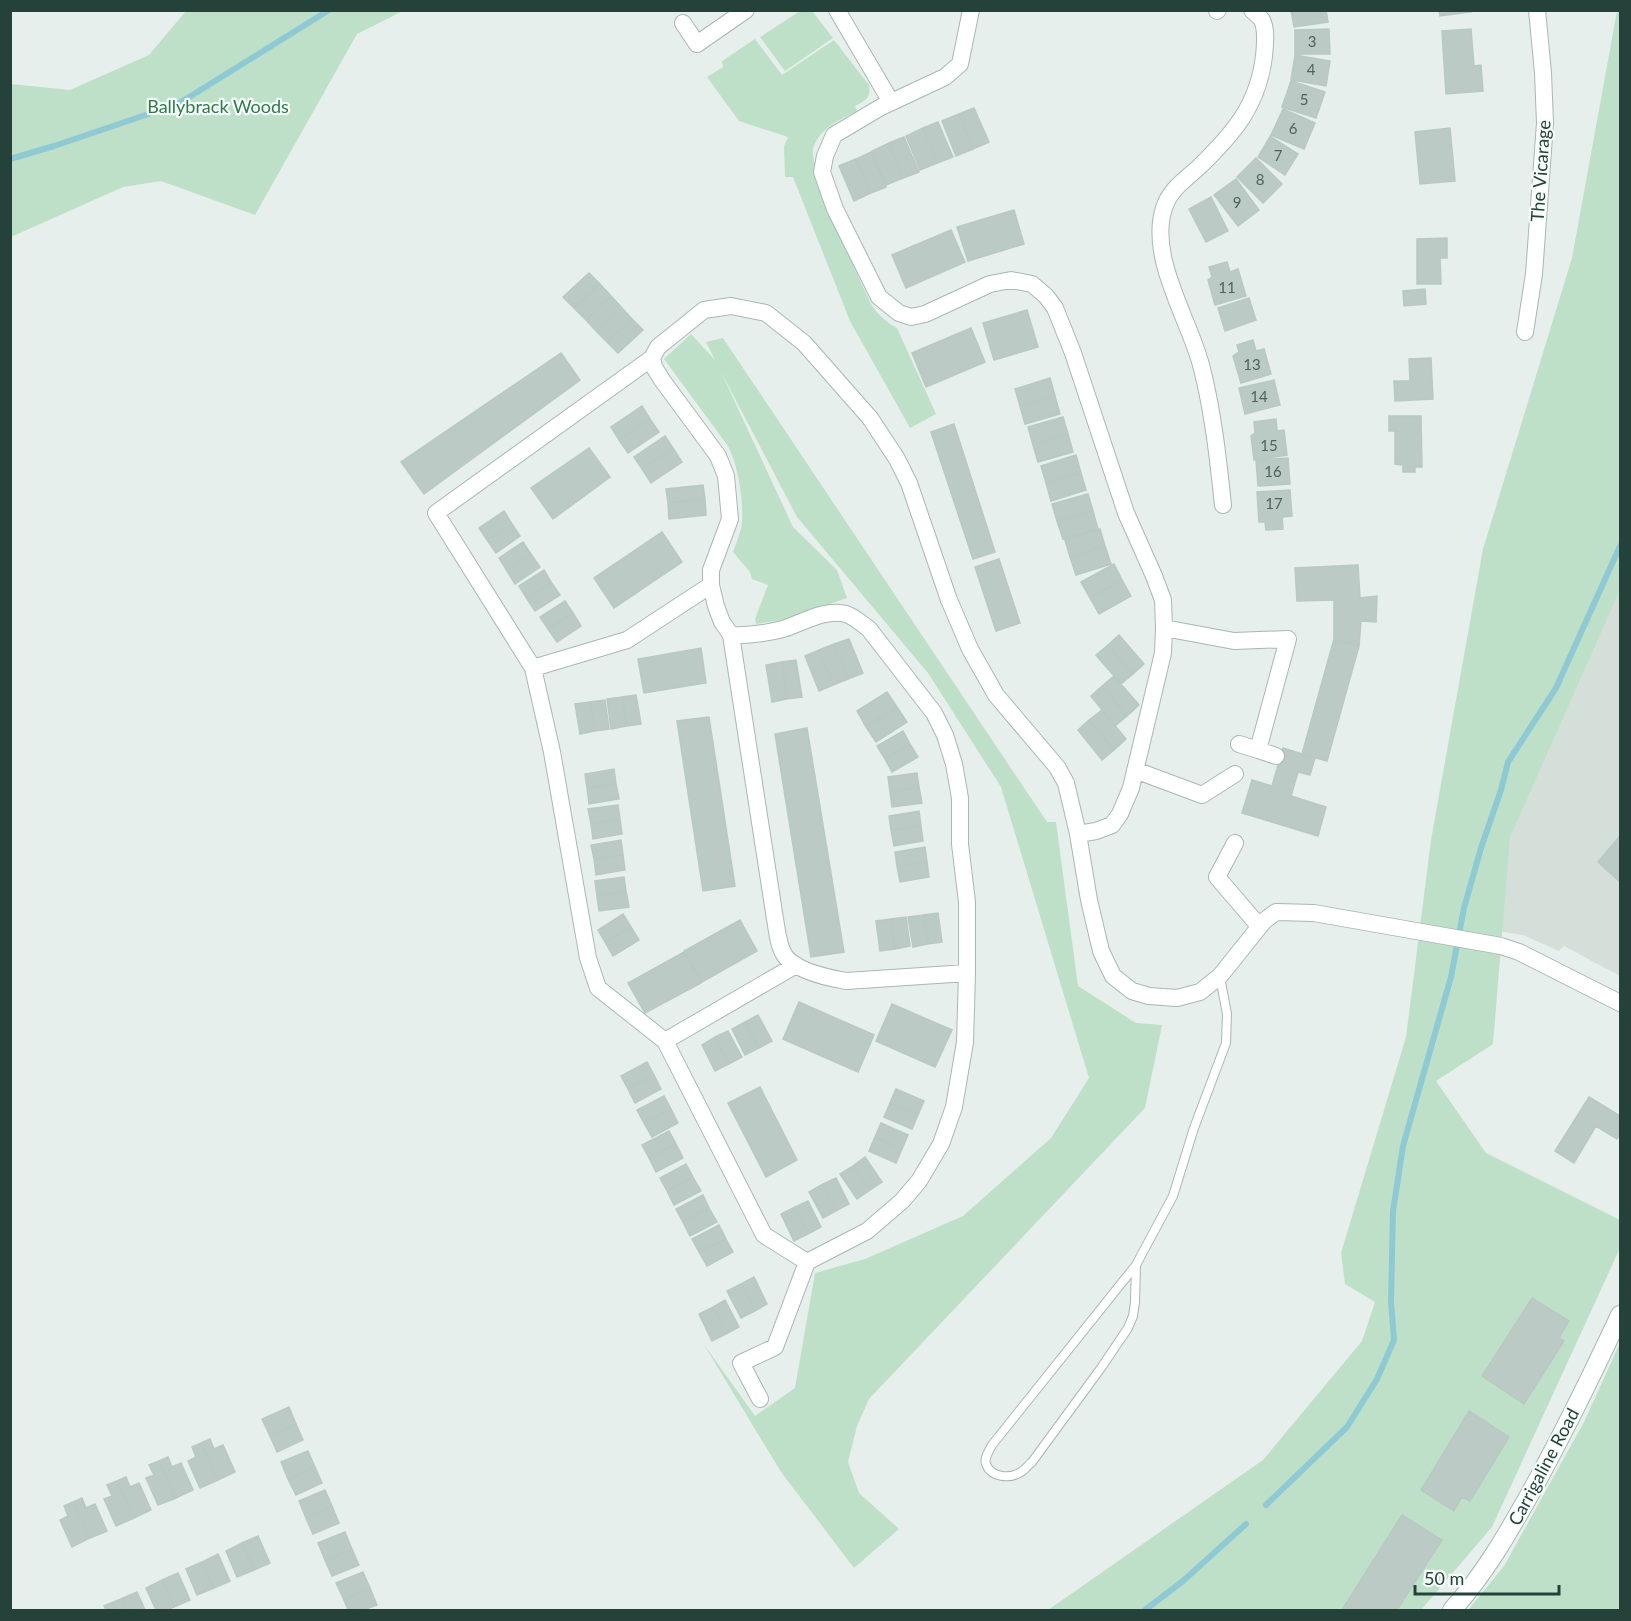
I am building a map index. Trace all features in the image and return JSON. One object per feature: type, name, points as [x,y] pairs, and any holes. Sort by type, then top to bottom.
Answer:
[{"type":"main road","name":"Carrigaline Road","points":[[1452,1611],[1506,1538],[1566,1428],[1620,1315]]},
{"type":"street","points":[[683,23],[697,44],[746,10]]},
{"type":"street","points":[[837,10],[891,102]]},
{"type":"street","points":[[971,10],[960,64],[945,77],[891,102],[834,135],[825,156],[822,172],[835,209],[879,297],[899,313],[910,316],[925,314],[990,284],[1011,280],[1032,284],[1046,296],[1055,308],[1074,353],[1126,513],[1163,600],[1164,628],[1163,653],[1131,788],[1120,814],[1112,825],[1078,834]]},
{"type":"street","points":[[1223,505],[1216,435],[1200,363],[1164,262],[1160,235],[1163,209],[1173,190],[1228,138],[1250,105],[1262,69],[1266,39],[1262,20],[1252,10]]},
{"type":"street","name":"The Vicarage","points":[[1525,332],[1534,274],[1545,123],[1537,10]]},
{"type":"street","points":[[807,1262],[764,1235],[665,1041],[598,988],[588,958],[552,752],[533,668],[436,513],[652,358],[658,347],[704,310],[731,306],[766,313],[804,344],[870,418],[897,459],[909,483],[949,600],[970,649],[996,695],[1057,767],[1066,783],[1101,951],[1113,976],[1132,990],[1149,996],[1177,998],[1200,992],[1220,976],[1259,926],[1276,912],[1314,913],[1501,946],[1519,952],[1620,1003]]},
{"type":"street","points":[[652,358],[654,367],[662,380],[718,456],[726,476],[730,519],[711,570],[711,585],[722,622],[732,635],[780,946],[785,957],[796,965],[829,978],[846,981],[968,973]]},
{"type":"street","points":[[533,668],[627,639],[711,585]]},
{"type":"street","points":[[732,635],[744,636],[780,629],[825,614],[838,613],[856,619],[869,629],[934,712],[945,735],[954,764],[960,798],[960,844],[967,902],[968,973],[964,1042],[954,1107],[941,1144],[919,1181],[886,1216],[867,1231],[807,1262],[775,1347],[741,1363],[760,1399]]},
{"type":"street","points":[[1164,628],[1234,640],[1288,639],[1258,750]]},
{"type":"street","points":[[1239,744],[1276,756]]},
{"type":"street","points":[[1136,770],[1202,795],[1235,774]]},
{"type":"street","points":[[1234,843],[1217,877],[1259,926]]},
{"type":"street","points":[[665,1041],[796,965]]},
{"type":"lane","points":[[1136,1265],[1134,1316],[1101,1368],[1032,1462],[1022,1472],[1006,1477],[993,1473],[986,1464],[986,1456],[992,1446],[1136,1265],[1173,1196],[1194,1128],[1226,1042],[1227,1014],[1220,976]]},
{"type":"shaded area","points":[[1620,530],[1620,976],[1564,946],[1559,951],[1523,935],[1441,922]]},
{"type":"green space","name":"Ballybrack Woods","points":[[186,11],[403,11],[357,34],[255,215],[161,181],[123,187],[11,237],[11,84],[70,90],[149,55]]},
{"type":"green space","points":[[800,11],[812,11],[833,38],[785,71],[760,37]]},
{"type":"green space","points":[[1617,11],[1620,11],[1620,590],[1510,837],[1493,1044],[1436,1081],[1486,1153],[1620,1220],[1620,1248],[1492,1527],[1421,1610],[1048,1610],[1263,1460],[1362,1341],[1375,1302],[1345,1284],[1341,1253],[1406,1037],[1431,840],[1483,549],[1572,258]]},
{"type":"green space","points":[[755,39],[782,75],[834,40],[869,85],[868,96],[855,106],[857,111],[831,125],[820,135],[813,149],[814,160],[837,227],[867,295],[878,313],[897,328],[936,414],[910,428],[850,321],[793,177],[785,177],[784,146],[788,137],[739,121],[707,77],[723,67],[722,61]]},
{"type":"green space","points":[[691,334],[715,360],[706,342],[723,338],[1047,822],[1056,822],[1078,986],[1136,1023],[1162,1025],[1145,1108],[869,1399],[857,1426],[848,1462],[859,1493],[899,1529],[854,1568],[781,1472],[703,1343],[755,1416],[795,1388],[815,1273],[865,1259],[963,1216],[1051,1138],[1089,1078],[1001,787],[928,673],[797,517],[721,372],[793,527],[837,570],[847,598],[783,620],[756,624],[755,619],[768,585],[752,579],[750,572],[733,552],[742,520],[741,492],[735,462],[728,446],[664,359]]},
{"type":"green space","points":[[1620,1343],[1620,1610],[1468,1610],[1504,1566],[1584,1422]]},
{"type":"building","points":[[1291,10],[1326,10],[1328,22],[1294,27]]},
{"type":"building","points":[[1439,10],[1470,10],[1471,12],[1440,16]]},
{"type":"building","points":[[1329,29],[1330,54],[1295,54],[1295,30]]},
{"type":"building","points":[[1471,29],[1474,66],[1481,65],[1483,91],[1446,94],[1442,31]]},
{"type":"building","points":[[1295,55],[1330,61],[1326,86],[1291,80]]},
{"type":"building","points":[[1291,81],[1325,92],[1316,118],[1282,107]]},
{"type":"building","points":[[974,108],[989,142],[973,149],[959,114]]},
{"type":"building","points":[[1283,109],[1315,123],[1304,149],[1271,135]]},
{"type":"building","points":[[959,114],[973,149],[956,156],[942,121]]},
{"type":"building","points":[[938,122],[953,157],[937,163],[923,128]]},
{"type":"building","points":[[923,128],[937,163],[920,170],[906,136]]},
{"type":"building","points":[[1450,128],[1455,181],[1420,184],[1415,132]]},
{"type":"building","points":[[1271,135],[1298,154],[1285,175],[1258,157]]},
{"type":"building","points":[[904,137],[919,172],[903,178],[889,143]]},
{"type":"building","points":[[889,143],[903,178],[886,185],[872,151]]},
{"type":"building","points":[[871,152],[886,187],[871,193],[856,159]]},
{"type":"building","points":[[1256,158],[1282,184],[1263,203],[1237,177]]},
{"type":"building","points":[[856,159],[871,193],[854,201],[839,166]]},
{"type":"building","points":[[1236,179],[1259,210],[1238,226],[1214,195]]},
{"type":"building","points":[[1211,197],[1228,231],[1206,242],[1189,209]]},
{"type":"building","points":[[1014,210],[1024,244],[968,261],[957,227]]},
{"type":"building","points":[[951,230],[965,262],[906,288],[892,255]]},
{"type":"building","points":[[1447,238],[1447,258],[1440,258],[1441,284],[1417,284],[1417,239]]},
{"type":"building","points":[[1227,262],[1230,272],[1238,269],[1246,296],[1215,305],[1208,280],[1212,277],[1209,267]]},
{"type":"building","points":[[589,273],[600,284],[574,308],[563,297]]},
{"type":"building","points":[[600,284],[611,296],[586,320],[574,308]]},
{"type":"building","points":[[1425,289],[1426,304],[1404,306],[1403,291]]},
{"type":"building","points":[[611,296],[622,308],[597,332],[586,320]]},
{"type":"building","points":[[1249,298],[1256,320],[1225,331],[1218,308]]},
{"type":"building","points":[[622,308],[632,319],[607,342],[597,332]]},
{"type":"building","points":[[1027,310],[1038,347],[994,360],[983,323]]},
{"type":"building","points":[[632,319],[643,330],[618,353],[607,342]]},
{"type":"building","points":[[971,328],[985,362],[926,387],[912,353]]},
{"type":"building","points":[[1253,340],[1256,351],[1264,349],[1271,374],[1241,383],[1233,356],[1239,352],[1237,345]]},
{"type":"building","points":[[561,353],[580,380],[424,494],[401,462]]},
{"type":"building","points":[[1431,358],[1433,399],[1395,401],[1394,381],[1410,381],[1409,359]]},
{"type":"building","points":[[1050,378],[1055,396],[1020,406],[1015,389]]},
{"type":"building","points":[[1274,380],[1280,405],[1245,414],[1239,388]]},
{"type":"building","points":[[1055,396],[1060,414],[1025,424],[1020,406]]},
{"type":"building","points":[[642,406],[650,419],[619,440],[611,427]]},
{"type":"building","points":[[1389,416],[1421,416],[1422,467],[1415,467],[1415,472],[1403,472],[1403,465],[1395,464],[1395,431],[1389,431]]},
{"type":"building","points":[[1063,417],[1068,434],[1033,445],[1028,427]]},
{"type":"building","points":[[650,419],[659,432],[628,453],[619,440]]},
{"type":"building","points":[[1276,419],[1277,431],[1284,430],[1287,455],[1254,460],[1251,436],[1255,433],[1254,422]]},
{"type":"building","points":[[954,424],[995,552],[973,559],[931,432]]},
{"type":"building","points":[[1068,434],[1073,452],[1038,462],[1033,445]]},
{"type":"building","points":[[665,436],[673,448],[642,469],[634,457]]},
{"type":"building","points":[[589,448],[610,477],[553,519],[531,488]]},
{"type":"building","points":[[673,448],[682,462],[651,483],[642,469]]},
{"type":"building","points":[[1076,455],[1081,473],[1046,483],[1041,466]]},
{"type":"building","points":[[1288,458],[1290,484],[1258,486],[1256,460]]},
{"type":"building","points":[[1081,473],[1086,490],[1051,501],[1046,483]]},
{"type":"building","points":[[703,485],[705,499],[668,503],[666,489]]},
{"type":"building","points":[[1290,490],[1292,516],[1282,517],[1283,529],[1266,530],[1265,522],[1259,522],[1257,492]]},
{"type":"building","points":[[1088,494],[1093,511],[1057,521],[1052,504]]},
{"type":"building","points":[[705,499],[706,515],[669,519],[668,503]]},
{"type":"building","points":[[504,511],[512,524],[487,540],[479,528]]},
{"type":"building","points":[[1093,511],[1098,529],[1063,539],[1057,521]]},
{"type":"building","points":[[512,524],[520,536],[496,553],[487,540]]},
{"type":"building","points":[[1100,529],[1105,546],[1070,557],[1065,540]]},
{"type":"building","points":[[662,532],[682,562],[614,608],[594,578]]},
{"type":"building","points":[[523,542],[531,554],[507,571],[499,558]]},
{"type":"building","points":[[1105,546],[1111,564],[1076,575],[1070,557]]},
{"type":"building","points":[[531,554],[540,567],[515,584],[507,571]]},
{"type":"building","points":[[999,559],[1020,623],[996,631],[975,567]]},
{"type":"building","points":[[1114,564],[1122,580],[1090,598],[1081,582]]},
{"type":"building","points":[[1358,565],[1360,598],[1377,596],[1376,622],[1361,621],[1359,646],[1334,639],[1334,600],[1297,601],[1295,568]]},
{"type":"building","points":[[544,570],[551,582],[527,599],[519,586]]},
{"type":"building","points":[[1122,580],[1131,596],[1099,614],[1090,598]]},
{"type":"building","points":[[551,582],[560,595],[535,611],[527,599]]},
{"type":"building","points":[[565,601],[573,613],[548,629],[540,617]]},
{"type":"building","points":[[573,613],[581,626],[557,642],[548,629]]},
{"type":"building","points":[[1119,635],[1144,664],[1133,674],[1108,645]]},
{"type":"building","points":[[849,639],[863,673],[848,679],[834,644]]},
{"type":"building","points":[[1334,639],[1359,646],[1327,761],[1302,754]]},
{"type":"building","points":[[834,644],[848,679],[833,685],[819,650]]},
{"type":"building","points":[[1108,645],[1133,674],[1121,684],[1096,655]]},
{"type":"building","points":[[701,648],[706,683],[644,693],[638,659]]},
{"type":"building","points":[[819,650],[833,685],[819,691],[805,656]]},
{"type":"building","points":[[796,660],[802,697],[787,699],[782,662]]},
{"type":"building","points":[[782,662],[787,699],[772,702],[766,665]]},
{"type":"building","points":[[1114,676],[1139,705],[1127,716],[1102,686]]},
{"type":"building","points":[[1102,686],[1127,716],[1115,726],[1091,696]]},
{"type":"building","points":[[887,692],[897,707],[866,727],[857,711]]},
{"type":"building","points":[[636,695],[641,724],[627,726],[622,697]]},
{"type":"building","points":[[622,697],[627,726],[611,729],[607,699]]},
{"type":"building","points":[[605,700],[609,729],[595,731],[590,702]]},
{"type":"building","points":[[590,702],[595,731],[580,734],[575,704]]},
{"type":"building","points":[[897,707],[907,722],[876,742],[866,727]]},
{"type":"building","points":[[1102,710],[1126,739],[1114,750],[1089,720]]},
{"type":"building","points":[[709,717],[735,886],[703,891],[677,721]]},
{"type":"building","points":[[1089,720],[1114,750],[1102,760],[1078,730]]},
{"type":"building","points":[[807,728],[844,952],[811,957],[775,734]]},
{"type":"building","points":[[903,731],[910,744],[885,759],[877,746]]},
{"type":"building","points":[[910,744],[918,757],[892,772],[885,759]]},
{"type":"building","points":[[1283,748],[1315,758],[1310,775],[1298,772],[1291,796],[1326,807],[1318,836],[1242,813],[1252,780],[1272,786]]},
{"type":"building","points":[[614,769],[616,784],[587,788],[585,774]]},
{"type":"building","points":[[917,773],[919,787],[890,792],[888,777]]},
{"type":"building","points":[[616,784],[619,799],[589,804],[587,788]]},
{"type":"building","points":[[919,787],[922,803],[892,807],[890,792]]},
{"type":"building","points":[[618,805],[620,819],[591,824],[588,809]]},
{"type":"building","points":[[919,811],[921,826],[891,830],[889,816]]},
{"type":"building","points":[[620,819],[622,834],[593,839],[591,824]]},
{"type":"building","points":[[921,826],[923,841],[894,846],[891,830]]},
{"type":"building","points":[[1620,836],[1620,882],[1598,862]]},
{"type":"building","points":[[621,840],[623,855],[594,859],[591,845]]},
{"type":"building","points":[[925,847],[927,862],[897,866],[895,852]]},
{"type":"building","points":[[623,855],[625,870],[596,875],[594,859]]},
{"type":"building","points":[[927,862],[929,877],[900,882],[897,866]]},
{"type":"building","points":[[624,877],[626,891],[597,896],[595,881]]},
{"type":"building","points":[[626,891],[629,907],[599,911],[597,896]]},
{"type":"building","points":[[938,913],[942,942],[928,944],[924,915]]},
{"type":"building","points":[[623,914],[631,927],[605,942],[598,930]]},
{"type":"building","points":[[924,915],[928,944],[913,947],[908,917]]},
{"type":"building","points":[[906,917],[910,946],[895,949],[891,919]]},
{"type":"building","points":[[891,919],[895,949],[880,951],[876,921]]},
{"type":"building","points":[[740,920],[757,951],[702,982],[684,951]]},
{"type":"building","points":[[631,927],[639,940],[613,956],[605,942]]},
{"type":"building","points":[[684,952],[701,983],[645,1013],[628,983]]},
{"type":"building","points":[[799,1002],[874,1035],[858,1072],[783,1039]]},
{"type":"building","points":[[892,1004],[952,1030],[935,1067],[876,1041]]},
{"type":"building","points":[[758,1015],[772,1041],[759,1048],[745,1022]]},
{"type":"building","points":[[745,1022],[759,1048],[745,1055],[732,1029]]},
{"type":"building","points":[[728,1031],[742,1057],[729,1064],[715,1037]]},
{"type":"building","points":[[715,1037],[729,1064],[715,1071],[702,1045]]},
{"type":"building","points":[[647,1062],[654,1075],[628,1089],[621,1076]]},
{"type":"building","points":[[654,1075],[661,1089],[635,1103],[628,1089]]},
{"type":"building","points":[[760,1087],[797,1160],[766,1177],[728,1103]]},
{"type":"building","points":[[896,1089],[924,1101],[918,1115],[890,1103]]},
{"type":"building","points":[[664,1096],[671,1109],[644,1123],[637,1110]]},
{"type":"building","points":[[1589,1097],[1620,1116],[1620,1133],[1617,1139],[1596,1126],[1574,1163],[1555,1151]]},
{"type":"building","points":[[890,1103],[918,1115],[912,1129],[884,1117]]},
{"type":"building","points":[[671,1109],[678,1123],[652,1137],[644,1123]]},
{"type":"building","points":[[881,1123],[908,1135],[902,1149],[875,1137]]},
{"type":"building","points":[[669,1131],[676,1144],[649,1158],[642,1145]]},
{"type":"building","points":[[875,1137],[902,1149],[896,1163],[869,1151]]},
{"type":"building","points":[[676,1144],[683,1158],[656,1172],[649,1158]]},
{"type":"building","points":[[865,1157],[882,1182],[870,1190],[853,1166]]},
{"type":"building","points":[[686,1164],[693,1177],[667,1191],[660,1178]]},
{"type":"building","points":[[853,1166],[870,1190],[857,1199],[840,1174]]},
{"type":"building","points":[[693,1177],[701,1191],[674,1205],[667,1191]]},
{"type":"building","points":[[836,1178],[849,1204],[836,1211],[823,1184]]},
{"type":"building","points":[[823,1184],[836,1211],[823,1218],[809,1192]]},
{"type":"building","points":[[703,1195],[709,1208],[683,1222],[676,1209]]},
{"type":"building","points":[[808,1201],[821,1227],[808,1234],[795,1207]]},
{"type":"building","points":[[795,1207],[808,1234],[794,1241],[781,1214]]},
{"type":"building","points":[[709,1208],[717,1222],[690,1236],[683,1222]]},
{"type":"building","points":[[719,1225],[726,1239],[699,1252],[692,1239]]},
{"type":"building","points":[[726,1239],[733,1252],[707,1266],[699,1252]]},
{"type":"building","points":[[754,1277],[767,1304],[755,1311],[741,1284]]},
{"type":"building","points":[[741,1284],[755,1311],[741,1318],[727,1291]]},
{"type":"building","points":[[1532,1298],[1569,1321],[1559,1338],[1564,1341],[1524,1404],[1482,1376]]},
{"type":"building","points":[[725,1300],[739,1327],[726,1334],[713,1307]]},
{"type":"building","points":[[713,1307],[726,1334],[712,1341],[699,1314]]},
{"type":"building","points":[[289,1407],[296,1424],[270,1436],[262,1419]]},
{"type":"building","points":[[1469,1411],[1509,1437],[1470,1501],[1462,1497],[1454,1511],[1421,1490]]},
{"type":"building","points":[[296,1424],[303,1440],[277,1452],[270,1436]]},
{"type":"building","points":[[210,1439],[214,1449],[223,1445],[235,1472],[218,1480],[201,1443]]},
{"type":"building","points":[[201,1443],[218,1480],[200,1488],[188,1461],[196,1457],[192,1447]]},
{"type":"building","points":[[308,1451],[315,1467],[288,1479],[281,1462]]},
{"type":"building","points":[[168,1457],[172,1467],[181,1463],[193,1490],[176,1498],[159,1461]]},
{"type":"building","points":[[159,1461],[176,1498],[158,1505],[146,1478],[154,1475],[149,1465]]},
{"type":"building","points":[[315,1467],[322,1483],[296,1495],[288,1479]]},
{"type":"building","points":[[126,1477],[130,1487],[139,1483],[151,1510],[134,1518],[117,1481]]},
{"type":"building","points":[[117,1481],[134,1518],[116,1526],[104,1499],[112,1496],[107,1485]]},
{"type":"building","points":[[325,1490],[332,1506],[306,1518],[299,1501]]},
{"type":"building","points":[[82,1498],[86,1508],[95,1504],[107,1531],[90,1538],[73,1502]]},
{"type":"building","points":[[73,1502],[90,1538],[72,1547],[60,1520],[68,1516],[64,1506]]},
{"type":"building","points":[[332,1506],[339,1523],[313,1534],[306,1518]]},
{"type":"building","points":[[1402,1515],[1442,1540],[1397,1610],[1342,1610]]},
{"type":"building","points":[[345,1532],[352,1549],[325,1560],[318,1543]]},
{"type":"building","points":[[258,1536],[270,1563],[254,1570],[242,1543]]},
{"type":"building","points":[[242,1543],[254,1570],[237,1577],[226,1551]]},
{"type":"building","points":[[352,1549],[359,1565],[332,1576],[325,1560]]},
{"type":"building","points":[[218,1554],[230,1581],[214,1588],[202,1562]]},
{"type":"building","points":[[202,1562],[214,1588],[197,1595],[186,1569]]},
{"type":"building","points":[[363,1572],[370,1588],[344,1600],[336,1583]]},
{"type":"building","points":[[178,1573],[190,1600],[174,1607],[162,1580]]},
{"type":"building","points":[[162,1580],[174,1607],[156,1610],[146,1588]]},
{"type":"building","points":[[370,1588],[377,1605],[363,1610],[348,1610],[344,1600]]},
{"type":"building","points":[[137,1592],[145,1610],[126,1610],[121,1599]]},
{"type":"building","points":[[121,1599],[126,1610],[106,1610],[104,1606]]},
{"type":"waterway","points":[[10,159],[178,104],[329,10]]},
{"type":"waterway","points":[[1266,1505],[1347,1427],[1377,1379],[1394,1340],[1391,1301],[1393,1211],[1403,1146],[1451,977],[1464,908],[1481,848],[1508,762],[1556,688],[1620,546]]},
{"type":"waterway","points":[[1145,1610],[1183,1581],[1246,1524]]}]
